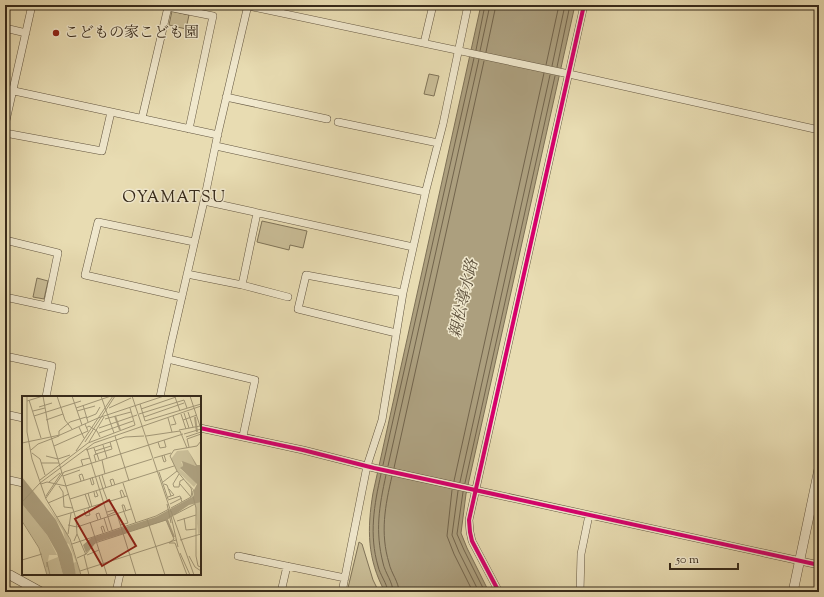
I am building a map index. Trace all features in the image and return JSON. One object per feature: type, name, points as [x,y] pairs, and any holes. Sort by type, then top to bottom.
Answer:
[{"type":"street","points":[[5,125],[14,91],[32,5]]},
{"type":"street","points":[[424,43],[433,5]]},
{"type":"street","points":[[342,592],[382,420],[403,294],[468,5]]},
{"type":"street","points":[[499,592],[472,541],[469,520],[472,489],[566,74],[584,5]]},
{"type":"street","points":[[160,396],[226,97],[248,6],[459,50],[819,130]]},
{"type":"street","points":[[142,118],[168,7],[213,16],[190,129]]},
{"type":"street","points":[[5,28],[26,33]]},
{"type":"street","points":[[5,89],[218,135]]},
{"type":"street","points":[[226,97],[327,119]]},
{"type":"street","points":[[5,133],[102,151],[111,112]]},
{"type":"street","points":[[338,122],[438,143]]},
{"type":"street","points":[[216,146],[426,192]]},
{"type":"street","points":[[204,201],[414,247]]},
{"type":"street","points":[[242,285],[257,213]]},
{"type":"street","points":[[182,297],[85,275],[98,222],[194,242]]},
{"type":"street","points":[[5,240],[58,253],[47,306]]},
{"type":"street","points":[[188,274],[242,285],[288,297]]},
{"type":"street","points":[[396,333],[298,309],[306,275],[403,294]]},
{"type":"street","points":[[5,297],[65,310]]},
{"type":"street","points":[[5,356],[52,366],[46,396]]},
{"type":"street","points":[[168,359],[255,380],[243,436]]},
{"type":"street","points":[[5,414],[22,418]]},
{"type":"street","points":[[201,428],[243,436],[371,467],[819,566]]},
{"type":"street","points":[[793,592],[819,469]]},
{"type":"street","points":[[5,479],[22,483]]},
{"type":"street","points":[[580,592],[581,554],[589,516]]},
{"type":"street","points":[[238,556],[345,578]]},
{"type":"street","points":[[281,592],[287,566]]},
{"type":"street","points":[[5,574],[41,592]]},
{"type":"street","points":[[116,592],[120,575]]},
{"type":"shaded area","points":[[172,11],[189,15],[186,29],[169,25]]},
{"type":"shaded area","points":[[429,74],[439,76],[434,96],[424,94]]},
{"type":"shaded area","points":[[262,221],[307,231],[303,248],[290,245],[289,250],[257,242]]},
{"type":"shaded area","points":[[37,278],[48,281],[44,299],[33,297]]},
{"type":"shaded area","points":[[359,542],[362,544],[373,580],[379,592],[347,592]]},
{"type":"water","name":"親松導水路","points":[[481,5],[575,5],[466,494],[461,533],[489,592],[385,592],[375,568],[370,544],[369,531],[373,493]]},
{"type":"cycle path","points":[[499,592],[472,541],[469,520],[584,5]]},
{"type":"cycle path","points":[[201,428],[303,450],[374,468],[819,565]]},
{"type":"place","name":"こどもの家こども園","points":[[56,33]]},
{"type":"district","name":"OYAMATSU","points":[[174,198]]}]
